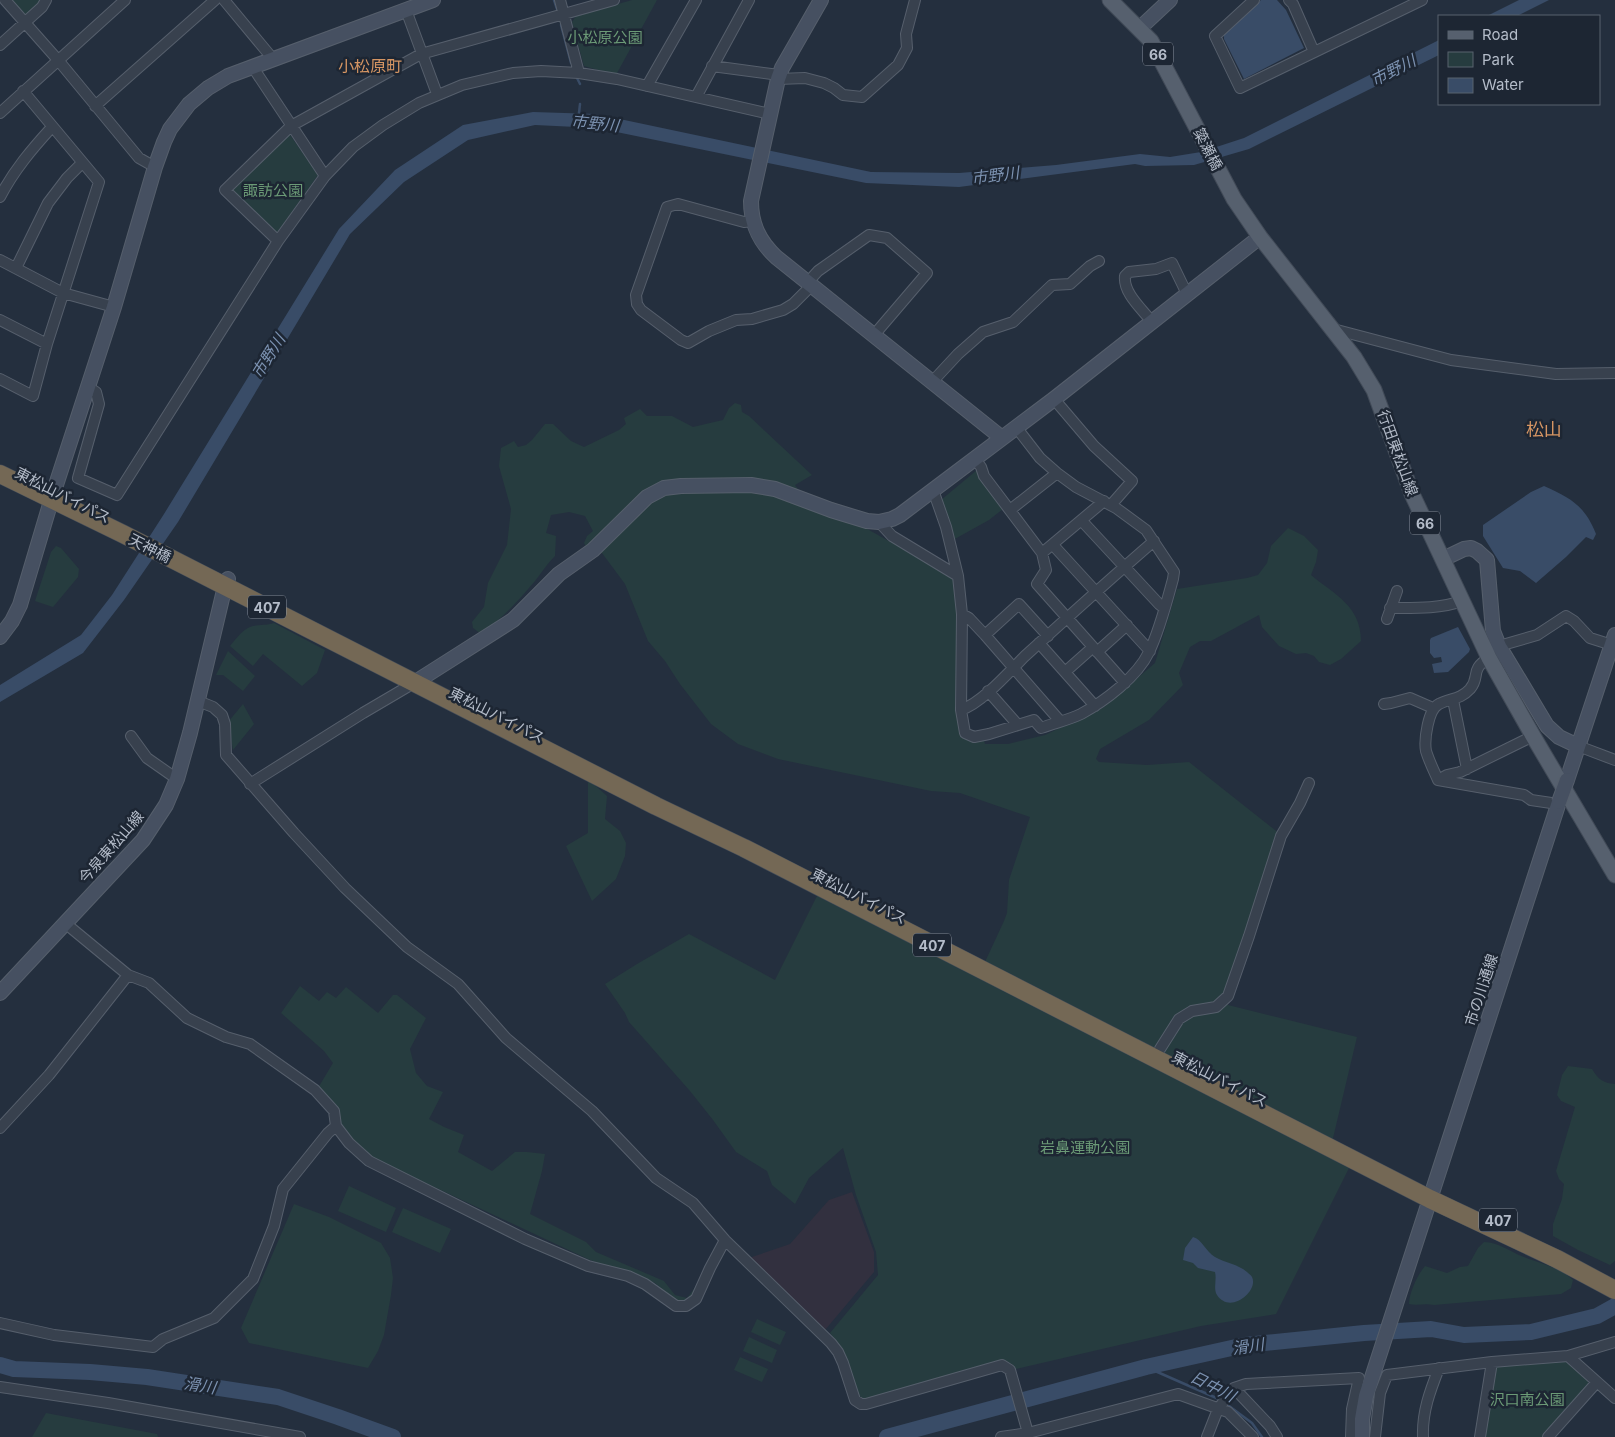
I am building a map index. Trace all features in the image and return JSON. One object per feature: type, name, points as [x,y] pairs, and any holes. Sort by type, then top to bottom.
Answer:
[{"type":"highway","name":"東松山バイパス","points":[[0,464],[53,496]]},
{"type":"highway","name":"東松山バイパス","points":[[0,474],[53,496],[125,531]]},
{"type":"highway","name":"天神橋","points":[[125,531],[180,559]]},
{"type":"highway","name":"東松山バイパス","points":[[180,559],[1160,1049],[1432,1194]]},
{"type":"highway","name":"東松山バイパス","points":[[419,680],[656,806],[752,852],[1559,1256]]},
{"type":"highway","name":"407","points":[[1559,1256],[1615,1280]]},
{"type":"highway","name":"407","points":[[1559,1256],[1615,1290]]},
{"type":"main road","name":"66","points":[[1110,0],[1140,28]]},
{"type":"main road","name":"簗瀬橋","points":[[1140,28],[1151,40],[1224,181]]},
{"type":"main road","name":"行田東松山線","points":[[1224,181],[1260,236],[1354,357],[1374,390],[1412,494],[1489,658],[1532,736],[1615,875]]},
{"type":"street","points":[[5,0],[58,60],[139,158],[155,167]]},
{"type":"street","points":[[0,44],[42,7],[46,0]]},
{"type":"street","points":[[0,113],[125,0]]},
{"type":"street","points":[[95,106],[215,0]]},
{"type":"street","points":[[224,0],[273,58]]},
{"type":"street","points":[[0,637],[12,621],[20,605],[114,307],[155,167],[170,129],[198,95],[218,82],[252,66],[433,0]]},
{"type":"street","points":[[560,0],[579,73]]},
{"type":"street","points":[[278,241],[225,190],[291,126],[421,54],[614,0]]},
{"type":"street","points":[[647,86],[696,0]]},
{"type":"street","points":[[696,97],[749,0]]},
{"type":"street","points":[[821,0],[782,68],[779,77],[754,187],[752,201],[753,221],[762,242],[769,251],[1002,438]]},
{"type":"street","points":[[712,66],[779,77],[805,78],[824,83],[844,95],[862,97],[898,66],[907,48],[906,34],[915,0]]},
{"type":"street","points":[[1140,28],[1170,0]]},
{"type":"street","points":[[1254,0],[1215,36],[1240,88],[1422,0]]},
{"type":"street","points":[[1295,2],[1314,52]]},
{"type":"street","points":[[406,10],[437,94]]},
{"type":"street","points":[[252,66],[325,176]]},
{"type":"street","points":[[88,387],[96,392],[99,404],[78,478],[117,495],[278,241],[325,176],[353,147],[383,125],[437,94],[462,85],[513,73],[541,71],[579,73],[647,86],[770,114]]},
{"type":"street","points":[[0,379],[33,396],[47,344],[99,182],[23,91]]},
{"type":"street","points":[[0,197],[26,156],[52,127]]},
{"type":"street","points":[[16,268],[48,203],[67,178],[82,163]]},
{"type":"street","points":[[753,221],[744,222],[678,204],[667,207],[636,295],[637,304],[641,310],[681,340],[688,343],[709,331],[736,320],[752,319],[783,310],[793,304],[818,271],[869,235],[887,238],[927,273],[874,335]]},
{"type":"street","points":[[250,784],[513,620],[558,574],[593,550],[647,497],[664,488],[681,486],[766,487],[867,522],[879,522],[900,515],[1054,399],[1260,236]]},
{"type":"street","points":[[0,260],[63,293],[114,307]]},
{"type":"street","points":[[932,382],[958,354],[983,332],[1013,322],[1052,285],[1070,284],[1090,266],[1099,261]]},
{"type":"street","points":[[1152,322],[1130,295],[1124,280],[1129,272],[1156,269],[1172,263],[1187,294]]},
{"type":"street","points":[[0,320],[47,344]]},
{"type":"street","points":[[1333,329],[1451,360],[1539,372],[1572,374],[1615,373]]},
{"type":"street","points":[[1042,554],[1132,481],[1094,446],[1054,399]]},
{"type":"street","points":[[934,490],[946,527],[958,576],[962,614],[961,710],[965,733],[974,737],[1034,720],[1041,728],[1080,715],[1095,706],[1124,683],[1142,665],[1150,651],[1174,579],[1174,572],[1146,530],[1107,503],[1076,487],[1057,473],[1040,458],[1016,426]]},
{"type":"street","points":[[975,459],[981,467],[984,476],[1042,554],[1046,570],[1037,584],[1068,617],[1124,683]]},
{"type":"street","points":[[1010,510],[1057,473]]},
{"type":"street","points":[[1082,520],[1158,604],[1164,608]]},
{"type":"street","points":[[879,522],[892,536],[958,576]]},
{"type":"street","points":[[961,710],[970,707],[1154,541]]},
{"type":"street","points":[[1052,545],[1150,651]]},
{"type":"street","points":[[1442,559],[1464,549],[1471,548],[1486,560],[1493,631],[1499,646],[1547,726],[1559,737],[1615,760]]},
{"type":"street","name":"今泉東松山線","points":[[0,994],[150,831],[166,805],[177,779],[198,701],[226,582]]},
{"type":"street","points":[[1387,620],[1397,591]]},
{"type":"street","points":[[1390,608],[1420,608],[1450,605],[1462,601]]},
{"type":"street","points":[[985,635],[1019,604],[1048,636]]},
{"type":"street","points":[[962,614],[969,618],[985,635],[1060,721]]},
{"type":"street","points":[[1499,646],[1537,635],[1566,616],[1574,621],[1590,638],[1613,640],[1578,746]]},
{"type":"street","points":[[1065,672],[1127,625]]},
{"type":"street","points":[[1039,643],[1095,706]]},
{"type":"street","points":[[1438,780],[1426,751],[1429,720],[1433,708],[1439,703],[1462,696],[1472,688],[1477,668],[1489,658]]},
{"type":"street","points":[[988,691],[1018,725]]},
{"type":"street","points":[[1384,704],[1391,704],[1410,698],[1433,708]]},
{"type":"street","points":[[1453,700],[1467,769]]},
{"type":"street","points":[[198,701],[213,707],[222,716],[225,724],[226,755],[250,784],[352,895],[407,947],[458,984],[506,1038],[592,1111],[656,1178],[693,1203],[725,1240],[831,1343],[840,1358],[855,1400],[861,1404],[866,1404],[998,1365],[1006,1366],[1010,1370],[1026,1429]]},
{"type":"street","points":[[131,736],[147,758],[177,779]]},
{"type":"street","points":[[1438,780],[1467,769],[1532,736]]},
{"type":"street","name":"市の川通線","points":[[1362,1437],[1362,1418],[1366,1396],[1396,1299],[1578,746]]},
{"type":"street","points":[[1438,780],[1524,796],[1531,800],[1558,803]]},
{"type":"street","points":[[1160,1049],[1174,1024],[1179,1019],[1192,1011],[1216,1008],[1228,996],[1281,836],[1309,783]]},
{"type":"street","points":[[65,923],[128,976],[149,983],[187,1018],[226,1037],[250,1044],[315,1090],[334,1111],[336,1126],[349,1143],[369,1161],[525,1239],[588,1266],[628,1276],[654,1290],[676,1306],[686,1306],[696,1299],[725,1240]]},
{"type":"street","points":[[0,1128],[49,1075],[128,976]]},
{"type":"street","points":[[0,1323],[54,1335],[153,1348],[163,1339],[214,1318],[253,1279],[274,1226],[283,1190],[328,1133],[336,1126]]},
{"type":"street","points":[[1374,1437],[1380,1393],[1387,1375],[1492,1362],[1568,1356],[1615,1342]]},
{"type":"street","points":[[1568,1356],[1615,1398]]},
{"type":"street","points":[[1480,1437],[1492,1362]]},
{"type":"street","points":[[1423,1437],[1425,1409],[1430,1389],[1439,1368]]},
{"type":"street","points":[[1211,1435],[1218,1409],[1232,1391],[1246,1384],[1359,1378],[1352,1409],[1350,1437]]},
{"type":"street","points":[[1548,1437],[1597,1382]]},
{"type":"street","points":[[0,1387],[108,1403],[300,1437]]},
{"type":"street","points":[[1232,1391],[1270,1426],[1277,1437]]},
{"type":"street","points":[[1001,1437],[1026,1429],[1178,1394],[1228,1412],[1254,1437]]},
{"type":"shaded area","points":[[852,1192],[874,1252],[874,1272],[825,1330],[749,1258],[790,1244],[829,1200]]},
{"type":"green space","points":[[12,0],[41,0],[28,14],[24,14]]},
{"type":"green space","name":"小松原公園","points":[[632,0],[657,0],[616,75],[584,66],[572,22],[576,16]]},
{"type":"green space","name":"諏訪公園","points":[[288,132],[318,175],[277,233],[232,190]]},
{"type":"green space","name":"岩鼻運動公園","points":[[735,403],[741,405],[742,412],[749,416],[812,475],[795,485],[811,508],[862,526],[956,579],[962,734],[983,737],[985,744],[1008,744],[1045,735],[1104,707],[1155,663],[1177,589],[1258,575],[1267,563],[1271,546],[1288,528],[1304,536],[1318,550],[1311,575],[1337,595],[1352,610],[1360,629],[1361,641],[1341,659],[1330,665],[1319,662],[1314,656],[1306,653],[1296,654],[1279,646],[1262,627],[1259,615],[1211,641],[1200,641],[1190,647],[1179,673],[1183,685],[1149,720],[1100,749],[1096,759],[1099,762],[1147,765],[1189,762],[1280,834],[1223,1000],[1228,1005],[1357,1037],[1329,1155],[1350,1166],[1276,1314],[1201,1326],[1016,1369],[1012,1364],[1001,1360],[864,1399],[858,1395],[842,1350],[830,1333],[878,1275],[876,1252],[856,1195],[843,1148],[809,1178],[795,1204],[772,1185],[767,1171],[736,1152],[690,1091],[629,1022],[605,984],[689,934],[775,980],[817,896],[978,977],[1007,913],[1009,880],[1030,817],[960,793],[931,791],[778,759],[738,744],[711,724],[648,641],[625,584],[602,553],[587,548],[584,543],[587,536],[593,531],[585,516],[569,512],[551,515],[546,533],[556,536],[555,556],[522,596],[496,622],[481,634],[473,628],[472,622],[484,607],[488,583],[507,545],[511,509],[499,466],[501,448],[514,441],[518,447],[526,445],[545,424],[553,424],[571,441],[584,447],[619,430],[626,424],[624,418],[640,409],[647,416],[672,416],[693,427],[723,420],[729,408]]},
{"type":"green space","points":[[977,470],[1003,509],[989,520],[953,540],[941,500]]},
{"type":"green space","points":[[56,546],[61,548],[79,569],[78,577],[53,607],[35,601],[51,552]]},
{"type":"green space","points":[[274,623],[325,650],[317,673],[302,686],[263,654],[253,666],[230,646],[247,628]]},
{"type":"green space","points":[[228,651],[255,676],[243,691],[223,675],[216,675]]},
{"type":"green space","points":[[243,704],[254,724],[233,750],[228,722]]},
{"type":"green space","points":[[588,779],[607,796],[605,819],[620,831],[626,843],[625,856],[616,879],[592,901],[566,846],[588,833]]},
{"type":"green space","points":[[300,986],[319,1001],[327,992],[336,998],[346,987],[378,1013],[393,995],[397,995],[426,1018],[410,1049],[416,1073],[427,1086],[443,1092],[429,1119],[464,1135],[458,1152],[492,1171],[515,1152],[545,1154],[530,1214],[586,1242],[596,1252],[664,1281],[675,1295],[687,1298],[700,1281],[696,1294],[683,1304],[675,1300],[655,1283],[590,1260],[370,1157],[342,1130],[318,1088],[333,1063],[324,1051],[281,1013]]},
{"type":"green space","points":[[1568,1066],[1592,1069],[1601,1080],[1615,1084],[1615,1261],[1610,1265],[1553,1236],[1553,1224],[1562,1199],[1564,1184],[1559,1179],[1556,1171],[1575,1107],[1561,1101],[1557,1095],[1562,1075]]},
{"type":"green space","points":[[349,1186],[396,1208],[386,1232],[338,1211]]},
{"type":"green space","points":[[294,1204],[329,1217],[381,1243],[390,1258],[393,1278],[384,1335],[378,1351],[368,1368],[249,1343],[241,1328]]},
{"type":"green space","points":[[403,1208],[451,1229],[440,1253],[392,1232]]},
{"type":"green space","points":[[1484,1242],[1500,1245],[1519,1255],[1562,1272],[1573,1280],[1571,1288],[1561,1294],[1434,1305],[1409,1304],[1414,1284],[1425,1266],[1447,1273],[1460,1267],[1468,1266],[1478,1248]]},
{"type":"green space","points":[[757,1319],[786,1332],[780,1345],[751,1332]]},
{"type":"green space","points":[[749,1337],[777,1350],[772,1363],[743,1351]]},
{"type":"green space","points":[[740,1357],[768,1369],[762,1382],[734,1370]]},
{"type":"green space","name":"沢口南公園","points":[[1567,1361],[1588,1380],[1588,1385],[1542,1437],[1484,1437],[1494,1370],[1498,1366]]},
{"type":"green space","points":[[46,1413],[157,1434],[158,1437],[32,1437]]},
{"type":"water","points":[[1261,0],[1277,0],[1286,10],[1304,48],[1244,79],[1224,39],[1224,35]]},
{"type":"water","points":[[1519,0],[1549,0],[1519,15],[1489,15]]},
{"type":"water","name":"市野川","points":[[1438,41],[1438,55],[1249,149],[1194,165],[1145,166],[1135,164],[959,187],[866,183],[597,128],[535,125],[468,140],[404,182],[350,234],[178,522],[124,600],[83,653],[0,702],[0,685],[81,635],[112,595],[339,229],[395,170],[463,125],[533,112],[596,114],[871,172],[959,173],[1056,165],[1140,154],[1170,157],[1201,152],[1244,138]]},
{"type":"water","points":[[1544,486],[1576,504],[1587,516],[1596,534],[1593,540],[1586,537],[1536,583],[1520,571],[1503,568],[1483,536],[1483,525],[1531,492]]},
{"type":"water","points":[[1458,627],[1470,649],[1469,652],[1448,672],[1434,673],[1432,664],[1442,662],[1441,657],[1434,658],[1430,653],[1431,638]]},
{"type":"water","points":[[1193,1237],[1199,1240],[1215,1257],[1240,1267],[1252,1277],[1251,1289],[1242,1299],[1229,1303],[1223,1301],[1216,1292],[1215,1272],[1198,1268],[1193,1263],[1183,1260],[1185,1248]]},
{"type":"waterway","points":[[554,0],[557,9]]},
{"type":"waterway","points":[[561,25],[571,63]]},
{"type":"waterway","points":[[577,78],[580,84]]},
{"type":"waterway","name":"市野川","points":[[579,113],[580,104]]},
{"type":"waterway","name":"滑川","points":[[887,1437],[1146,1367],[1245,1345],[1364,1333],[1431,1329],[1464,1335],[1531,1332],[1597,1316],[1615,1306]]},
{"type":"waterway","name":"滑川","points":[[0,1365],[14,1369],[90,1372],[147,1377],[278,1397],[393,1437]]},
{"type":"waterway","name":"日中川","points":[[1146,1367],[1221,1400]]},
{"type":"waterway","name":"日中川","points":[[1225,1403],[1252,1423],[1262,1437]]},
{"type":"district","name":"小松原町","points":[[370,66]]},
{"type":"district","name":"松山","points":[[1544,429]]}]
